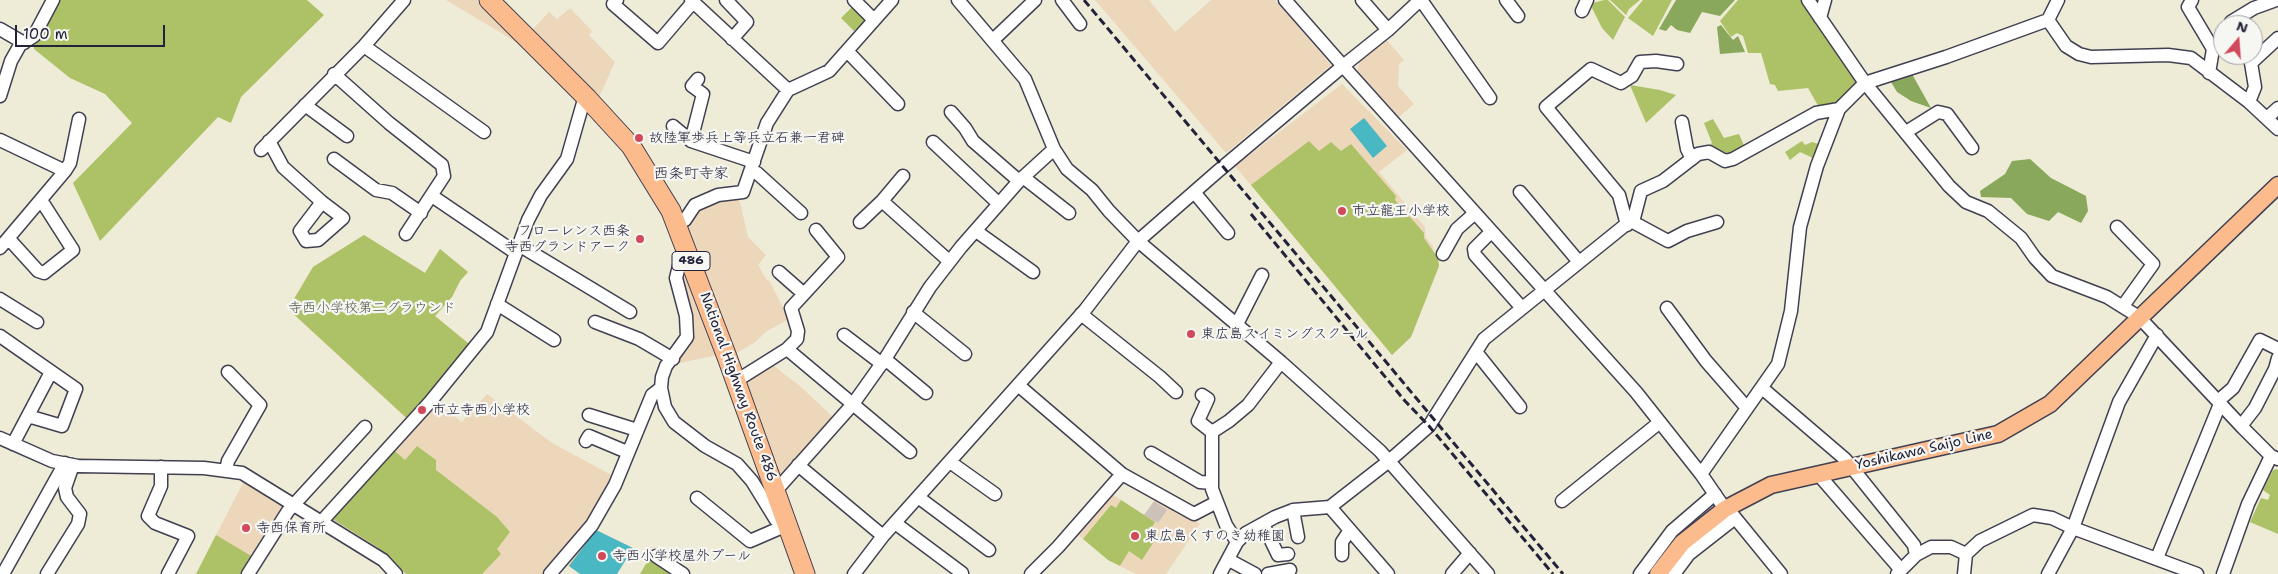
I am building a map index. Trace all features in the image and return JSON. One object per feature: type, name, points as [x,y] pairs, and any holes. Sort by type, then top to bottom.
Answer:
[{"type":"highway","name":"National Highway Route 486","points":[[490,0],[587,98],[630,146],[653,179],[677,224],[689,254],[775,486],[787,525],[806,570]]},
{"type":"main road","name":"Yoshikawa Saijo Line","points":[[1658,574],[1682,543],[1771,485],[1998,434],[2050,404],[2139,316],[2278,185]]},
{"type":"street","points":[[0,96],[11,61],[24,43],[34,36],[53,0]]},
{"type":"street","points":[[617,0],[613,4],[658,43],[692,1],[788,90]]},
{"type":"street","points":[[726,0],[747,22],[732,39]]},
{"type":"street","points":[[854,0],[874,20]]},
{"type":"street","points":[[677,224],[685,220],[695,205],[718,195],[743,192],[767,123],[788,90],[824,74],[892,0]]},
{"type":"street","points":[[958,0],[1025,79],[1054,150],[1067,168],[1092,190],[1138,241],[1281,362],[1389,461],[1488,574]]},
{"type":"street","points":[[993,40],[1035,0]]},
{"type":"street","points":[[1062,0],[1080,24]]},
{"type":"street","points":[[1285,0],[1636,392],[1730,513],[1781,574]]},
{"type":"street","points":[[1362,0],[1388,30]]},
{"type":"street","points":[[1506,0],[1518,16]]},
{"type":"street","points":[[1808,0],[1866,83],[1949,186],[1966,202],[1988,211],[2021,238],[2035,258],[2052,276],[2107,297],[2139,316],[2241,426],[2275,457],[2248,504],[2223,574]]},
{"type":"street","points":[[1820,18],[1826,0]]},
{"type":"street","points":[[1701,474],[1778,364],[1791,311],[1800,227],[1818,166],[1839,109],[1866,83],[2048,20],[2058,0]]},
{"type":"street","points":[[2192,0],[2188,7],[2213,49],[2209,73]]},
{"type":"street","points":[[2242,15],[2254,8],[2276,0]]},
{"type":"street","points":[[322,202],[283,167],[265,146],[334,74],[364,46],[402,1]]},
{"type":"street","points":[[854,574],[883,536],[1081,314],[1138,241],[1343,66],[1388,30],[1414,2],[1490,98]]},
{"type":"street","points":[[2048,20],[2066,46],[2079,54],[2091,56],[2177,56],[2191,58],[2250,102],[2278,129]]},
{"type":"street","points":[[0,29],[24,43]]},
{"type":"street","points":[[2250,102],[2255,87],[2251,63],[2278,38]]},
{"type":"street","points":[[364,46],[484,132]]},
{"type":"street","points":[[847,51],[898,104]]},
{"type":"street","points":[[1677,64],[1656,61],[1640,62],[1632,76],[1621,83],[1591,69],[1546,107],[1618,195],[1629,223],[1668,241],[1687,231],[1717,222]]},
{"type":"street","points":[[334,74],[442,165],[444,176],[406,234]]},
{"type":"street","points":[[691,141],[702,94],[692,86],[698,79]]},
{"type":"street","points":[[322,521],[430,402],[487,332],[528,220],[541,195],[567,159],[583,103],[587,98]]},
{"type":"street","points":[[306,105],[347,136]]},
{"type":"street","points":[[2266,118],[2278,108]]},
{"type":"street","points":[[1220,574],[1237,542],[1246,533],[1293,510],[1330,507],[1389,461],[1434,420],[1484,339],[1629,223],[1634,218],[1641,191],[1663,182],[1698,154],[1709,152],[1725,161],[1733,159],[1810,116],[1839,109]]},
{"type":"street","points":[[951,112],[973,141],[1069,214]]},
{"type":"street","points":[[1906,132],[1938,112],[1947,114],[1972,148]]},
{"type":"street","points":[[41,200],[73,250],[44,272],[38,271],[4,244],[65,171],[70,162],[79,119]]},
{"type":"street","points":[[1682,122],[1687,149],[1692,159]]},
{"type":"street","points":[[673,126],[691,141],[752,166],[757,173],[801,213]]},
{"type":"street","points":[[0,140],[65,171]]},
{"type":"street","points":[[933,142],[998,203]]},
{"type":"street","points":[[775,486],[780,484],[798,466],[853,404],[884,362],[913,312],[949,261],[998,203],[1021,179],[1054,150]]},
{"type":"street","points":[[334,159],[376,190],[392,192],[421,213]]},
{"type":"street","points":[[860,222],[882,201],[903,176]]},
{"type":"street","points":[[1194,192],[1228,233]]},
{"type":"street","points":[[1520,192],[1579,262]]},
{"type":"street","points":[[432,196],[517,249],[628,311],[618,331]]},
{"type":"street","points":[[882,201],[949,261]]},
{"type":"street","points":[[1444,254],[1457,229],[1475,213]]},
{"type":"street","points":[[2117,227],[2153,264],[2123,306]]},
{"type":"street","points":[[736,380],[787,349],[797,339],[798,331],[791,308],[838,257],[816,230]]},
{"type":"street","points":[[976,231],[1033,272]]},
{"type":"street","points":[[1491,232],[1474,249],[1475,255],[1522,308]]},
{"type":"street","points":[[689,254],[681,258],[676,278],[686,316],[687,337],[673,359],[666,366],[661,388],[665,407],[674,422],[705,446],[737,464],[752,481],[776,520],[787,525]]},
{"type":"street","points":[[779,272],[804,294]]},
{"type":"street","points":[[1237,324],[1262,275]]},
{"type":"street","points":[[0,299],[37,322]]},
{"type":"street","points":[[497,304],[554,340]]},
{"type":"street","points":[[1667,308],[1706,361],[1747,408]]},
{"type":"street","points":[[913,312],[965,354]]},
{"type":"street","points":[[1081,314],[1176,392]]},
{"type":"street","points":[[595,322],[639,338],[673,359]]},
{"type":"street","points":[[844,335],[926,393]]},
{"type":"street","points":[[2048,574],[2073,528],[2119,402],[2157,335]]},
{"type":"street","points":[[0,336],[76,389],[62,426],[28,416]]},
{"type":"street","points":[[2157,558],[2219,402],[2233,388],[2260,340],[2278,349]]},
{"type":"street","points":[[787,349],[910,452]]},
{"type":"street","points":[[1476,352],[1520,407]]},
{"type":"street","points":[[2241,426],[2255,408],[2275,369],[2278,358]]},
{"type":"street","points":[[1212,432],[1248,405],[1281,362]]},
{"type":"street","points":[[13,444],[51,372]]},
{"type":"street","points":[[226,470],[228,461],[260,405],[228,372]]},
{"type":"street","points":[[1018,385],[1122,474],[1194,514],[1217,502]]},
{"type":"street","points":[[550,574],[592,525],[615,485],[652,395],[661,388]]},
{"type":"street","points":[[1762,388],[1852,467],[1858,477],[1914,545],[1916,555]]},
{"type":"street","points":[[1202,395],[1208,399],[1198,421],[1212,432]]},
{"type":"street","points":[[589,415],[637,430]]},
{"type":"street","points":[[1562,501],[1660,422]]},
{"type":"street","points":[[248,574],[288,510],[365,427]]},
{"type":"street","points":[[1212,432],[1212,483],[1226,524],[1237,542]]},
{"type":"street","points":[[586,441],[589,436],[627,452]]},
{"type":"street","points":[[0,438],[52,461],[69,464],[226,470],[242,473],[383,560],[396,574]]},
{"type":"street","points":[[1150,453],[1200,482],[1212,483]]},
{"type":"street","points":[[950,462],[995,494]]},
{"type":"street","points":[[3,574],[69,464]]},
{"type":"street","points":[[48,574],[78,524],[80,514],[67,497],[65,488],[69,464]]},
{"type":"street","points":[[798,466],[883,536]]},
{"type":"street","points":[[161,468],[161,486],[148,516],[155,523],[188,536],[168,574]]},
{"type":"street","points":[[1039,572],[1122,474]]},
{"type":"street","points":[[1818,474],[1899,572],[1916,555],[1931,547],[1951,547],[1966,554]]},
{"type":"street","points":[[1640,574],[1672,531],[1715,494]]},
{"type":"street","points":[[918,497],[989,550]]},
{"type":"street","points":[[697,498],[750,541],[787,525]]},
{"type":"street","points":[[1330,507],[1388,574]]},
{"type":"street","points":[[1293,510],[1298,537]]},
{"type":"street","points":[[1674,574],[1689,554],[1730,513]]},
{"type":"street","points":[[1964,574],[1966,554],[1980,541],[2034,514],[2052,518],[2073,528],[2197,574]]},
{"type":"street","points":[[895,523],[962,573]]},
{"type":"street","points":[[1262,524],[1278,555],[1288,554]]},
{"type":"street","points":[[1342,555],[1342,542],[1350,530]]},
{"type":"street","points":[[1452,574],[1470,553]]},
{"type":"street","points":[[656,556],[683,574]]},
{"type":"street","points":[[1229,560],[1255,574]]},
{"type":"street","points":[[1268,574],[1290,570]]},
{"type":"shaded area","points":[[446,0],[477,0],[529,51],[503,34]]},
{"type":"shaded area","points":[[1095,0],[1149,0],[1175,32],[1211,0],[1275,0],[1331,65],[1226,153]]},
{"type":"shaded area","points":[[570,8],[592,31],[589,35],[615,62],[599,97],[531,31],[549,12],[557,19]]},
{"type":"shaded area","points":[[1385,38],[1404,60],[1399,64],[1398,86],[1414,104],[1399,117],[1358,71],[1359,61]]},
{"type":"shaded area","name":"市立龍王小学校","points":[[1342,84],[1407,150],[1379,172],[1425,227],[1426,238],[1432,245],[1439,266],[1411,337],[1392,355],[1235,166]]},
{"type":"shaded area","points":[[738,194],[748,237],[766,255],[758,265],[766,279],[770,282],[789,319],[767,331],[754,343],[735,354],[686,222],[697,207]]},
{"type":"shaded area","name":"市立寺西小学校","points":[[364,235],[425,273],[440,249],[468,272],[460,281],[452,297],[435,316],[474,348],[432,399],[462,422],[487,394],[552,443],[617,478],[596,530],[633,548],[617,574],[580,574],[561,561],[550,574],[406,574],[377,547],[331,518],[410,422],[288,309],[313,267]]},
{"type":"shaded area","points":[[683,266],[718,355],[675,364],[691,345],[692,339],[683,282]]},
{"type":"shaded area","points":[[769,362],[801,387],[834,418],[779,480],[744,383]]},
{"type":"shaded area","name":"寺西保育所","points":[[245,479],[286,505],[243,574],[196,574]]},
{"type":"shaded area","name":"東広島くすのき幼稚園","points":[[1109,492],[1144,515],[1157,498],[1200,524],[1166,574],[1136,574],[1108,560],[1075,532]]},
{"type":"shaded area","points":[[1154,501],[1167,510],[1158,523],[1144,515]]},
{"type":"green space","points":[[53,0],[307,0],[324,15],[241,97],[231,123],[218,117],[100,241],[73,183],[132,123],[105,94],[70,78],[34,49],[34,36]]},
{"type":"green space","points":[[1608,0],[1625,17],[1613,40],[1602,28],[1592,8],[1593,3]]},
{"type":"green space","points":[[1610,0],[1640,0],[1629,9],[1626,15]]},
{"type":"green space","points":[[1643,0],[1672,0],[1653,36],[1628,18]]},
{"type":"green space","points":[[1676,0],[1735,0],[1720,16],[1702,12],[1690,33],[1677,30],[1671,25],[1666,31],[1659,29]]},
{"type":"green space","points":[[1738,0],[1805,0],[1860,82],[1836,105],[1820,109],[1808,88],[1778,91],[1775,85],[1770,84],[1761,53],[1748,53],[1743,36],[1737,33],[1731,37],[1720,21]]},
{"type":"green space","points":[[854,5],[864,13],[864,22],[854,31],[841,18]]},
{"type":"green space","points":[[1721,25],[1733,40],[1738,36],[1745,52],[1720,54],[1717,27]]},
{"type":"green space","points":[[1912,74],[1931,108],[1911,101],[1897,92],[1891,82]]},
{"type":"green space","points":[[1630,85],[1660,90],[1676,95],[1646,123]]},
{"type":"green space","points":[[1713,119],[1724,138],[1739,134],[1746,150],[1724,160],[1709,146],[1712,143],[1704,123]]},
{"type":"green space","name":"市立龍王小学校","points":[[1309,141],[1319,151],[1331,142],[1341,151],[1351,144],[1396,196],[1395,200],[1424,233],[1424,238],[1438,258],[1439,266],[1411,337],[1392,355],[1251,185]]},
{"type":"green space","points":[[1802,141],[1805,145],[1812,142],[1819,144],[1815,159],[1800,152],[1790,160],[1785,152]]},
{"type":"green space","points":[[2030,159],[2051,178],[2086,196],[2088,211],[2081,223],[2058,212],[2049,221],[2027,214],[2011,198],[1981,197],[1980,191],[2005,174],[2012,161]]},
{"type":"green space","name":"寺西小学校第二グラウンド","points":[[364,235],[425,273],[440,249],[468,272],[460,281],[452,297],[435,316],[474,348],[411,422],[288,309],[313,267]]},
{"type":"green space","points":[[389,446],[405,460],[417,446],[436,460],[436,470],[497,517],[510,532],[497,549],[501,554],[482,574],[406,574],[377,547],[331,518]]},
{"type":"green space","points":[[2278,469],[2278,534],[2250,522],[2261,498],[2268,500],[2270,495],[2263,490],[2273,470]]},
{"type":"green space","points":[[1121,500],[1155,522],[1151,529],[1155,540],[1142,560],[1129,551],[1120,566],[1108,560],[1083,539],[1111,505],[1116,508]]},
{"type":"green space","points":[[216,535],[253,557],[243,574],[196,574]]},
{"type":"green space","points":[[650,557],[676,574],[640,574]]},
{"type":"water","points":[[1364,118],[1387,146],[1373,158],[1350,129]]},
{"type":"water","name":"寺西小学校屋外プール","points":[[596,530],[633,548],[617,574],[580,574],[569,566]]},
{"type":"railway","points":[[1084,0],[1563,574]]},
{"type":"railway","points":[[1251,214],[1405,401],[1429,426],[1553,574]]},
{"type":"place","name":"故陸軍歩兵上等兵立石兼一君碑","points":[[639,138]]},
{"type":"place","name":"市立龍王小学校","points":[[1342,211]]},
{"type":"place","name":"フローレンス西条 寺西グランドアーク","points":[[640,239]]},
{"type":"place","name":"東広島スイミングスクール","points":[[1191,334]]},
{"type":"place","name":"市立寺西小学校","points":[[422,410]]},
{"type":"place","name":"寺西保育所","points":[[246,528]]},
{"type":"place","name":"東広島くすのき幼稚園","points":[[1135,536]]},
{"type":"place","name":"寺西小学校屋外プール","points":[[602,556]]},
{"type":"district","name":"西条町寺家","points":[[691,174]]}]
